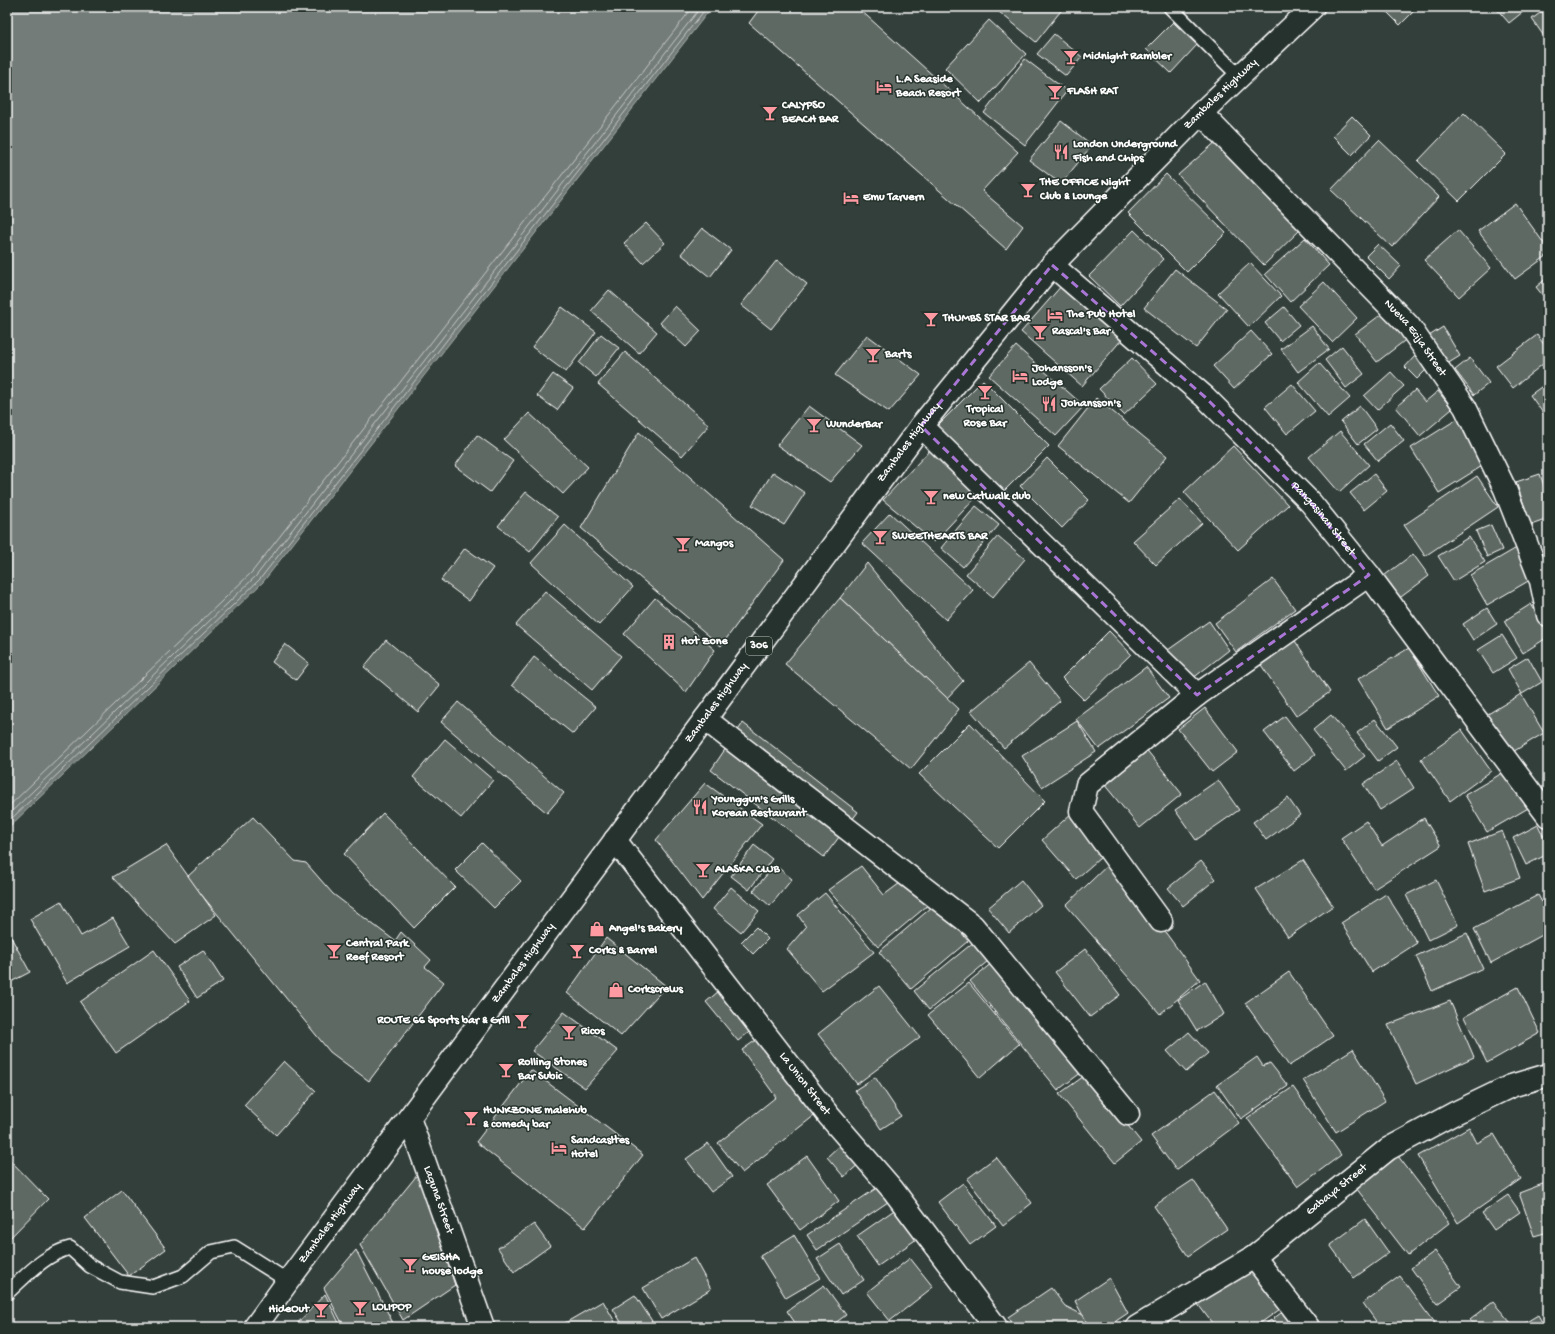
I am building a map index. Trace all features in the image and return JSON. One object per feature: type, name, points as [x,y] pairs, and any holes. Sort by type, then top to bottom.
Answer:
[{"type":"street","name":"Zambales Highway","points":[[255,1327],[921,426],[1052,265],[1201,113],[1313,7]]},
{"type":"street","name":"Nueva Ecija Street","points":[[1201,113],[1409,326],[1465,407],[1505,489],[1541,581],[1548,615]]},
{"type":"street","name":"Pangasinan Street","points":[[1052,265],[1205,397],[1311,503],[1369,575],[1548,816]]},
{"type":"street","points":[[921,426],[1197,695]]},
{"type":"street","points":[[1160,921],[1081,811],[1087,785],[1197,695],[1369,575]]},
{"type":"street","points":[[705,719],[973,926],[1128,1114]]},
{"type":"street","name":"La Union Street","points":[[615,840],[829,1116],[893,1190],[996,1327]]},
{"type":"street","name":"Gabaya Street","points":[[1137,1327],[1254,1257],[1388,1149],[1454,1112],[1510,1086],[1548,1075]]},
{"type":"street","name":"Laguna Street","points":[[409,1118],[483,1327]]},
{"type":"street","points":[[1254,1257],[1308,1327]]},
{"type":"lane","points":[[1170,7],[1240,77]]},
{"type":"lane","points":[[7,1293],[45,1260],[60,1251],[70,1248],[90,1266],[120,1282],[152,1288],[183,1276],[211,1252],[234,1247],[288,1281]]},
{"type":"highlighted area","points":[[1052,265],[1205,397],[1311,503],[1369,575],[1197,695],[921,426]]},
{"type":"water","points":[[7,7],[712,7],[263,582],[7,829]]},
{"type":"building","name":"L.A Seaside Beach Resort","points":[[761,7],[857,7],[1018,152],[982,191],[1023,226],[1006,249],[749,23]]},
{"type":"building","points":[[993,7],[1064,7],[1036,42]]},
{"type":"building","points":[[1382,7],[1418,7],[1400,25]]},
{"type":"building","points":[[1495,7],[1529,7],[1509,23]]},
{"type":"building","points":[[1548,7],[1548,42],[1532,19]]},
{"type":"building","points":[[989,20],[1026,54],[981,103],[945,68]]},
{"type":"building","points":[[1173,22],[1197,45],[1171,73],[1146,49]]},
{"type":"building","points":[[1054,34],[1082,57],[1066,76],[1037,54]]},
{"type":"building","points":[[1025,59],[1067,91],[1025,145],[984,113]]},
{"type":"building","points":[[1464,113],[1506,154],[1459,201],[1418,161]]},
{"type":"building","points":[[1352,116],[1371,135],[1352,155],[1333,136]]},
{"type":"building","name":"London Underground Fish and Chips","points":[[1061,121],[1092,145],[1061,184],[1029,160]]},
{"type":"building","points":[[1218,140],[1300,230],[1264,265],[1178,175]]},
{"type":"building","points":[[1379,140],[1439,197],[1392,247],[1331,190]]},
{"type":"building","points":[[1166,174],[1226,233],[1187,272],[1128,213]]},
{"type":"building","points":[[1515,203],[1548,249],[1548,255],[1515,279],[1478,231]]},
{"type":"building","points":[[646,223],[665,243],[643,263],[624,243]]},
{"type":"building","points":[[702,228],[731,250],[710,277],[681,254]]},
{"type":"building","points":[[1134,230],[1164,259],[1120,306],[1089,276]]},
{"type":"building","points":[[1458,230],[1491,268],[1459,297],[1424,260]]},
{"type":"building","points":[[1305,238],[1329,265],[1290,302],[1265,274]]},
{"type":"building","points":[[1378,244],[1401,266],[1389,279],[1366,256]]},
{"type":"building","points":[[777,260],[807,284],[771,329],[741,305]]},
{"type":"building","points":[[1250,263],[1281,296],[1249,327],[1218,293]]},
{"type":"building","points":[[1175,269],[1227,309],[1196,348],[1144,308]]},
{"type":"building","points":[[1548,277],[1548,302],[1536,287]]},
{"type":"building","points":[[1324,282],[1357,318],[1332,342],[1298,306]]},
{"type":"building","points":[[1062,285],[1123,338],[1082,386],[1021,332]]},
{"type":"building","points":[[609,290],[657,332],[639,353],[591,311]]},
{"type":"building","points":[[675,306],[701,331],[686,347],[660,323]]},
{"type":"building","points":[[562,307],[596,332],[566,372],[532,347]]},
{"type":"building","points":[[1284,307],[1299,325],[1280,341],[1265,323]]},
{"type":"building","points":[[1387,310],[1408,338],[1377,362],[1355,334]]},
{"type":"building","points":[[1312,326],[1329,349],[1298,372],[1281,349]]},
{"type":"building","points":[[1443,327],[1460,356],[1447,364],[1429,336]]},
{"type":"building","points":[[1251,331],[1272,354],[1234,389],[1213,366]]},
{"type":"building","points":[[601,334],[619,348],[596,377],[579,363]]},
{"type":"building","name":"Barts","points":[[867,335],[921,375],[889,412],[835,375]]},
{"type":"building","points":[[1537,335],[1548,350],[1548,360],[1513,388],[1496,366]]},
{"type":"building","points":[[1016,346],[1084,406],[1056,436],[989,376]]},
{"type":"building","points":[[1342,346],[1364,374],[1346,388],[1325,360]]},
{"type":"building","points":[[625,352],[709,425],[682,456],[598,384]]},
{"type":"building","points":[[1415,356],[1428,368],[1417,379],[1405,367]]},
{"type":"building","points":[[1132,358],[1157,384],[1124,415],[1099,389]]},
{"type":"building","points":[[1470,358],[1489,383],[1474,395],[1455,370]]},
{"type":"building","points":[[1319,363],[1350,398],[1328,417],[1298,382]]},
{"type":"building","points":[[1391,372],[1404,386],[1377,410],[1364,396]]},
{"type":"building","points":[[553,374],[573,388],[557,410],[537,396]]},
{"type":"building","points":[[983,380],[1049,446],[1002,493],[936,427]]},
{"type":"building","points":[[1548,382],[1548,420],[1530,395]]},
{"type":"building","points":[[1292,384],[1315,411],[1287,434],[1265,407]]},
{"type":"building","points":[[1415,390],[1425,402],[1438,391],[1452,409],[1420,436],[1396,407]]},
{"type":"building","points":[[1096,398],[1167,456],[1129,503],[1058,446]]},
{"type":"building","name":"WunderBar","points":[[809,406],[862,445],[830,482],[777,445]]},
{"type":"building","points":[[1360,406],[1377,429],[1358,444],[1341,422]]},
{"type":"building","points":[[529,413],[588,467],[563,494],[504,440]]},
{"type":"building","points":[[1459,418],[1487,463],[1439,493],[1411,448]]},
{"type":"building","points":[[1390,423],[1404,441],[1378,461],[1364,444]]},
{"type":"building","points":[[1340,431],[1369,465],[1339,492],[1309,457]]},
{"type":"building","name":"Mangos","points":[[639,432],[784,560],[721,646],[581,528]]},
{"type":"building","points":[[477,435],[513,461],[490,492],[455,466]]},
{"type":"building","points":[[1233,446],[1288,505],[1238,550],[1184,492]]},
{"type":"building","name":"new Catwalk club","points":[[931,449],[979,494],[934,542],[883,500]]},
{"type":"building","points":[[1047,458],[1089,500],[1062,528],[1020,486]]},
{"type":"building","points":[[773,472],[805,493],[784,525],[752,505]]},
{"type":"building","points":[[1374,474],[1387,491],[1364,510],[1350,493]]},
{"type":"building","points":[[1540,474],[1548,498],[1548,519],[1531,525],[1516,482]]},
{"type":"building","points":[[1477,476],[1498,507],[1425,556],[1404,525]]},
{"type":"building","points":[[526,492],[558,517],[530,552],[498,526]]},
{"type":"building","points":[[1180,499],[1202,523],[1156,565],[1133,541]]},
{"type":"building","points":[[976,506],[999,525],[963,567],[941,548]]},
{"type":"building","points":[[890,513],[973,590],[946,620],[862,543]]},
{"type":"building","points":[[565,525],[633,587],[599,625],[531,563]]},
{"type":"building","points":[[1491,525],[1502,550],[1487,557],[1476,531]]},
{"type":"building","points":[[998,536],[1025,559],[993,597],[966,574]]},
{"type":"building","points":[[1469,537],[1485,562],[1454,581],[1438,556]]},
{"type":"building","points":[[1520,546],[1537,576],[1487,605],[1470,575]]},
{"type":"building","points":[[465,548],[493,568],[469,601],[441,580]]},
{"type":"building","points":[[1413,554],[1429,576],[1393,603],[1377,581]]},
{"type":"building","points":[[867,563],[963,681],[947,698],[840,598]]},
{"type":"building","points":[[1273,579],[1295,609],[1236,652],[1215,623]]},
{"type":"building","points":[[545,591],[621,656],[592,690],[516,625]]},
{"type":"building","name":"Hot Zone","points":[[655,598],[715,650],[686,692],[624,634]]},
{"type":"building","points":[[840,598],[959,709],[911,769],[785,664]]},
{"type":"building","points":[[1531,604],[1548,632],[1548,637],[1523,653],[1504,621]]},
{"type":"building","points":[[1487,608],[1497,624],[1473,640],[1463,624]]},
{"type":"building","points":[[1209,621],[1229,650],[1192,679],[1168,650]]},
{"type":"building","points":[[1109,631],[1131,654],[1084,700],[1062,678]]},
{"type":"building","points":[[1502,635],[1517,658],[1493,673],[1478,650]]},
{"type":"building","points":[[1293,638],[1330,692],[1296,716],[1259,662]]},
{"type":"building","points":[[386,640],[440,685],[418,712],[364,667]]},
{"type":"building","points":[[285,644],[309,663],[296,680],[272,662]]},
{"type":"building","points":[[1409,648],[1439,696],[1388,728],[1358,679]]},
{"type":"building","points":[[534,657],[596,707],[573,734],[512,685]]},
{"type":"building","points":[[1528,657],[1542,682],[1522,694],[1508,669]]},
{"type":"building","points":[[1029,663],[1060,701],[1004,748],[971,711]]},
{"type":"building","points":[[1146,667],[1169,698],[1099,749],[1076,719]]},
{"type":"building","points":[[1521,694],[1544,733],[1506,756],[1483,717]]},
{"type":"building","points":[[458,702],[564,793],[547,813],[441,722]]},
{"type":"building","points":[[1205,708],[1238,752],[1212,772],[1178,729]]},
{"type":"building","points":[[1331,715],[1365,756],[1346,771],[1313,730]]},
{"type":"building","points":[[1285,716],[1315,755],[1294,771],[1264,732]]},
{"type":"building","points":[[1375,719],[1397,747],[1378,761],[1357,733]]},
{"type":"building","points":[[1077,721],[1096,752],[1042,787],[1022,756]]},
{"type":"building","points":[[743,723],[858,812],[824,857],[711,770]]},
{"type":"building","points":[[970,723],[1045,801],[998,848],[919,774]]},
{"type":"building","points":[[1462,730],[1491,771],[1450,801],[1421,759]]},
{"type":"building","points":[[445,739],[493,780],[461,818],[413,777]]},
{"type":"building","points":[[1145,748],[1182,794],[1140,828],[1094,772]]},
{"type":"building","points":[[1397,761],[1414,788],[1380,810],[1363,784]]},
{"type":"building","points":[[1509,769],[1530,807],[1487,832],[1465,795]]},
{"type":"building","points":[[1218,780],[1239,810],[1196,840],[1175,810]]},
{"type":"building","name":"ALASKA CLUB","points":[[705,783],[762,824],[702,900],[656,840]]},
{"type":"building","points":[[1288,798],[1300,815],[1266,840],[1253,822]]},
{"type":"building","points":[[1073,812],[1108,851],[1076,879],[1042,840]]},
{"type":"building","points":[[383,813],[455,887],[414,928],[344,854]]},
{"type":"building","name":"Central Park Reef Resort","points":[[253,817],[295,861],[306,863],[333,894],[395,941],[401,932],[431,960],[425,967],[444,982],[369,1081],[330,1052],[187,877]]},
{"type":"building","points":[[1424,818],[1441,846],[1374,889],[1341,838],[1366,821],[1382,846]]},
{"type":"building","points":[[1538,825],[1548,845],[1548,854],[1526,865],[1513,838]]},
{"type":"building","points":[[1502,831],[1520,878],[1485,891],[1468,844]]},
{"type":"building","points":[[482,843],[521,881],[494,908],[455,870]]},
{"type":"building","points":[[166,845],[216,915],[175,944],[113,877]]},
{"type":"building","points":[[754,845],[772,859],[749,890],[731,876]]},
{"type":"building","points":[[1113,860],[1200,980],[1160,1014],[1066,905]]},
{"type":"building","points":[[1303,860],[1333,906],[1288,937],[1256,889]]},
{"type":"building","points":[[1201,861],[1216,879],[1183,906],[1168,888]]},
{"type":"building","points":[[775,865],[792,879],[770,906],[753,891]]},
{"type":"building","points":[[861,866],[884,895],[912,874],[934,900],[878,947],[828,890]]},
{"type":"building","points":[[1021,880],[1041,905],[1009,933],[988,908]]},
{"type":"building","points":[[1436,880],[1458,925],[1428,940],[1406,895]]},
{"type":"building","points":[[731,887],[759,911],[741,932],[713,909]]},
{"type":"building","points":[[825,893],[874,952],[822,991],[787,949],[806,927],[798,915]]},
{"type":"building","points":[[1386,894],[1417,943],[1372,972],[1341,923]]},
{"type":"building","points":[[1538,895],[1548,913],[1548,932],[1491,963],[1474,929]]},
{"type":"building","points":[[61,901],[81,936],[113,918],[130,946],[67,983],[30,919]]},
{"type":"building","points":[[938,902],[968,941],[911,989],[879,952]]},
{"type":"building","points":[[756,927],[768,939],[753,954],[741,942]]},
{"type":"building","points":[[7,930],[30,972],[7,984]]},
{"type":"building","points":[[1467,933],[1483,968],[1432,991],[1416,956]]},
{"type":"building","points":[[980,937],[994,956],[929,1010],[914,991]]},
{"type":"building","name":"Corkscrews","points":[[606,938],[666,986],[621,1036],[567,993]]},
{"type":"building","points":[[1085,949],[1120,995],[1090,1017],[1055,972]]},
{"type":"building","points":[[154,950],[190,1001],[116,1053],[80,1002]]},
{"type":"building","points":[[203,950],[223,981],[197,998],[177,967]]},
{"type":"building","points":[[999,957],[1086,1069],[1058,1090],[970,981]]},
{"type":"building","points":[[1289,972],[1333,1036],[1289,1066],[1245,1003]]},
{"type":"building","points":[[1205,981],[1224,1014],[1197,1031],[1178,1000]]},
{"type":"building","points":[[969,983],[1019,1044],[980,1078],[928,1015]]},
{"type":"building","points":[[726,985],[758,1025],[738,1041],[706,1002]]},
{"type":"building","points":[[879,986],[920,1037],[857,1084],[818,1034]]},
{"type":"building","points":[[1518,987],[1540,1033],[1487,1063],[1464,1017]]},
{"type":"building","points":[[1450,1001],[1474,1057],[1416,1084],[1388,1025]]},
{"type":"building","name":"Ricos","points":[[564,1012],[618,1051],[585,1088],[532,1051]]},
{"type":"building","points":[[1189,1032],[1208,1053],[1186,1072],[1167,1051]]},
{"type":"building","points":[[759,1038],[815,1115],[742,1173],[718,1143],[776,1097],[742,1050]]},
{"type":"building","points":[[1353,1049],[1385,1101],[1336,1132],[1303,1080]]},
{"type":"building","points":[[1257,1057],[1263,1066],[1270,1063],[1288,1086],[1241,1119],[1217,1085]]},
{"type":"building","points":[[284,1061],[316,1091],[276,1135],[244,1105]]},
{"type":"building","name":"Sandcasltes Hotel","points":[[531,1070],[643,1155],[585,1228],[476,1142]]},
{"type":"building","points":[[1087,1074],[1141,1142],[1115,1163],[1059,1094]]},
{"type":"building","points":[[875,1077],[901,1116],[881,1129],[855,1090]]},
{"type":"building","points":[[1293,1087],[1341,1155],[1298,1187],[1247,1118]]},
{"type":"building","points":[[1215,1090],[1239,1123],[1176,1170],[1151,1136]]},
{"type":"building","points":[[1469,1127],[1477,1143],[1494,1134],[1521,1179],[1458,1223],[1418,1156]]},
{"type":"building","points":[[708,1143],[732,1177],[711,1192],[686,1159]]},
{"type":"building","points":[[842,1143],[860,1163],[844,1177],[827,1157]]},
{"type":"building","points":[[807,1156],[839,1201],[800,1230],[767,1185]]},
{"type":"building","points":[[1398,1156],[1449,1223],[1408,1255],[1356,1188]]},
{"type":"building","points":[[7,1157],[48,1199],[7,1241]]},
{"type":"building","points":[[996,1157],[1032,1203],[1003,1226],[967,1179]]},
{"type":"building","name":"GEISHA house lodge","points":[[418,1174],[455,1285],[403,1320],[360,1245]]},
{"type":"building","points":[[1193,1180],[1227,1229],[1188,1256],[1154,1206]]},
{"type":"building","points":[[1548,1182],[1548,1232],[1534,1236],[1519,1193]]},
{"type":"building","points":[[963,1183],[996,1226],[970,1245],[938,1202]]},
{"type":"building","points":[[878,1187],[888,1202],[817,1250],[807,1235]]},
{"type":"building","points":[[122,1190],[166,1249],[129,1276],[85,1218]]},
{"type":"building","points":[[1508,1195],[1520,1212],[1494,1230],[1482,1213]]},
{"type":"building","points":[[900,1206],[921,1236],[878,1266],[857,1236]]},
{"type":"building","points":[[1365,1219],[1389,1253],[1354,1278],[1330,1245]]},
{"type":"building","points":[[534,1224],[550,1246],[514,1272],[498,1248]]},
{"type":"building","points":[[794,1235],[820,1278],[786,1298],[760,1256]]},
{"type":"building","points":[[840,1244],[864,1280],[841,1295],[817,1259]]},
{"type":"building","name":"LOLIPOP","points":[[356,1250],[395,1327],[344,1327],[324,1288]]},
{"type":"building","points":[[1435,1251],[1461,1287],[1437,1304],[1411,1268]]},
{"type":"building","points":[[694,1258],[711,1289],[661,1319],[643,1288]]},
{"type":"building","points":[[910,1258],[933,1287],[890,1321],[867,1292]]},
{"type":"building","points":[[1250,1261],[1283,1307],[1255,1327],[1215,1327],[1194,1299]]},
{"type":"building","points":[[1400,1276],[1437,1327],[1380,1327],[1363,1303]]},
{"type":"building","points":[[1109,1278],[1128,1313],[1107,1327],[1089,1327],[1075,1301]]},
{"type":"building","points":[[824,1285],[846,1315],[830,1327],[798,1327],[787,1311]]},
{"type":"building","points":[[1051,1288],[1065,1306],[1083,1315],[1089,1327],[1014,1327],[1008,1317]]},
{"type":"building","name":"HideOut","points":[[325,1294],[341,1327],[294,1327]]},
{"type":"building","points":[[635,1295],[652,1321],[643,1327],[624,1327],[613,1309]]},
{"type":"building","points":[[603,1301],[618,1327],[558,1327]]},
{"type":"building","points":[[1493,1302],[1511,1323],[1506,1327],[1475,1327],[1470,1320]]},
{"type":"building","points":[[1290,1306],[1305,1327],[1280,1327],[1273,1319]]},
{"type":"building","points":[[1538,1315],[1545,1327],[1518,1327]]},
{"type":"building","points":[[1271,1320],[1276,1327],[1261,1327]]},
{"type":"place","name":"Midnight Rambler","points":[[1071,57]]},
{"type":"place","name":"L.A Seaside Beach Resort","points":[[884,87]]},
{"type":"place","name":"FLASH RAT","points":[[1055,92]]},
{"type":"place","name":"CALYPSO BEACH BAR","points":[[770,113]]},
{"type":"place","name":"London Underground Fish and Chips","points":[[1061,152]]},
{"type":"place","name":"THE OFFICE Night Club & Lounge","points":[[1028,190]]},
{"type":"place","name":"Emu Tarvern","points":[[851,198]]},
{"type":"place","name":"The Pub Hotel","points":[[1055,315]]},
{"type":"place","name":"THUMBS STAR BAR","points":[[931,319]]},
{"type":"place","name":"Rascal's Bar","points":[[1040,332]]},
{"type":"place","name":"Barts","points":[[873,355]]},
{"type":"place","name":"Johansson's Lodge","points":[[1020,376]]},
{"type":"place","name":"Tropical Rose Bar","points":[[985,392]]},
{"type":"place","name":"Johansson's","points":[[1049,404]]},
{"type":"place","name":"WunderBar","points":[[814,425]]},
{"type":"place","name":"new Catwalk club","points":[[931,497]]},
{"type":"place","name":"SWEETHEARTS BAR","points":[[880,537]]},
{"type":"place","name":"Mangos","points":[[683,544]]},
{"type":"place","name":"Hot Zone","points":[[669,642]]},
{"type":"place","name":"Younggun's Grills Korean Restaurant","points":[[700,807]]},
{"type":"place","name":"ALASKA CLUB","points":[[703,870]]},
{"type":"place","name":"Angel's Bakery","points":[[597,929]]},
{"type":"place","name":"Central Park Reef Resort","points":[[334,951]]},
{"type":"place","name":"Corks & Barrel","points":[[577,951]]},
{"type":"place","name":"Corkscrews","points":[[616,990]]},
{"type":"place","name":"ROUTE 66 Sports bar & Grill","points":[[522,1021]]},
{"type":"place","name":"Ricos","points":[[569,1032]]},
{"type":"place","name":"Rolling Stones Bar Subic","points":[[506,1070]]},
{"type":"place","name":"HUNKZONE malehub & comedy bar","points":[[471,1118]]},
{"type":"place","name":"Sandcasltes Hotel","points":[[559,1148]]},
{"type":"place","name":"GEISHA house lodge","points":[[410,1265]]},
{"type":"place","name":"LOLIPOP","points":[[360,1308]]},
{"type":"place","name":"HideOut","points":[[321,1310]]}]
